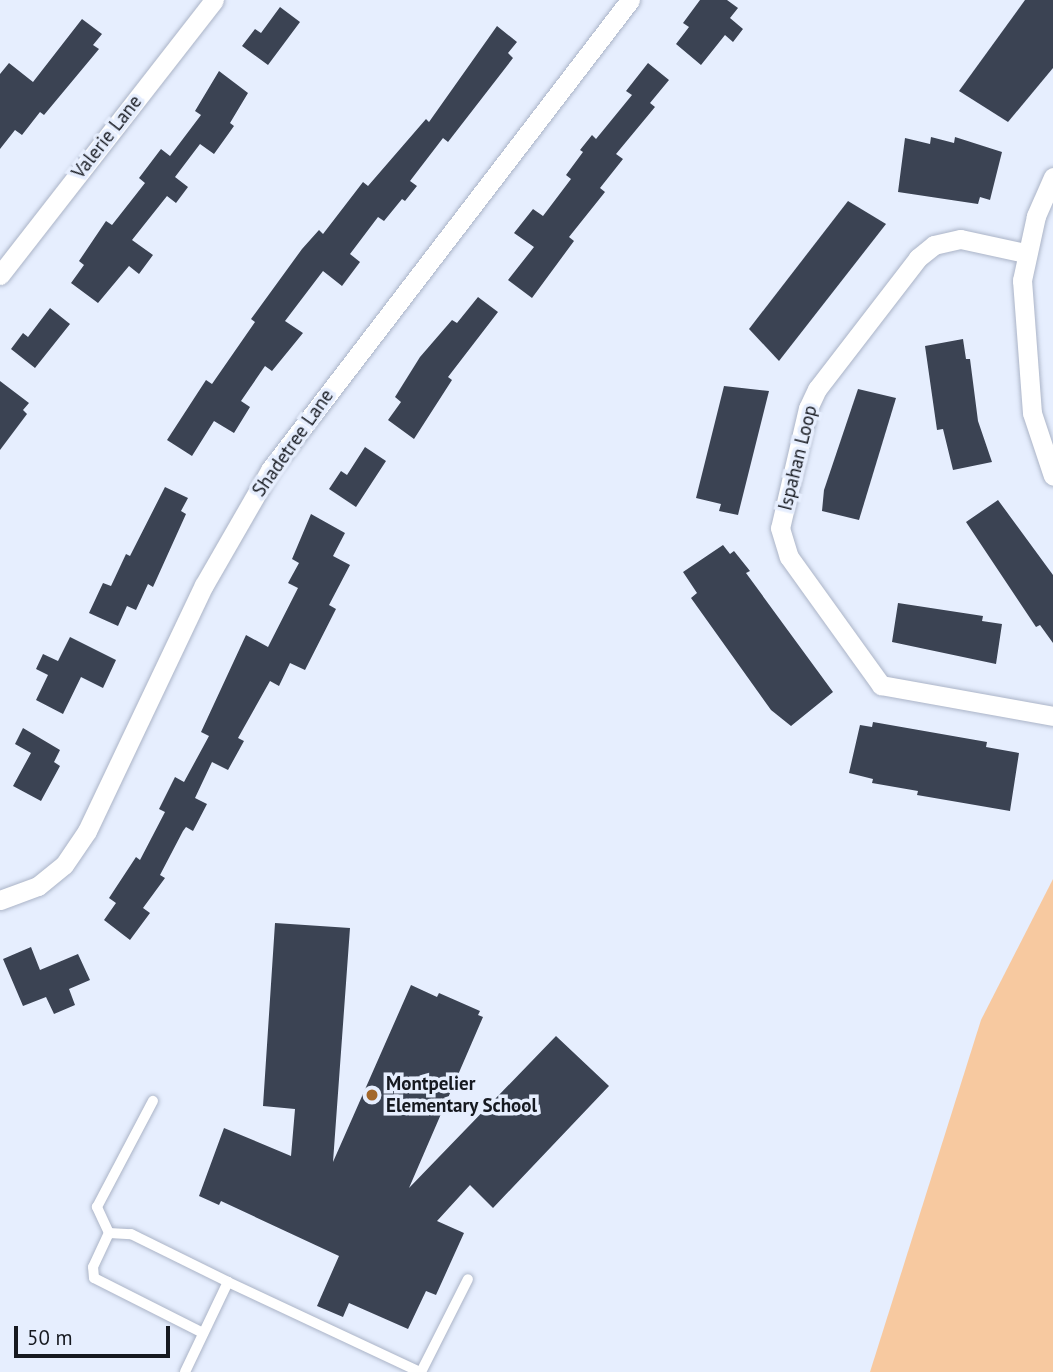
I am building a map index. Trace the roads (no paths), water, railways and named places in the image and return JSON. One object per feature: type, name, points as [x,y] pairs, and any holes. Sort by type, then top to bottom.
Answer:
[{"type":"street","name":"Valerie Lane","points":[[0,275],[214,0]]},
{"type":"street","name":"Shadetree Lane","points":[[0,900],[38,886],[64,865],[87,831],[204,585],[270,470],[630,0]]},
{"type":"street","points":[[1053,177],[1025,253],[1022,280],[1026,371],[1038,436],[1053,476]]},
{"type":"street","name":"Ispahan Loop","points":[[1025,253],[960,239],[934,245],[918,258],[817,389],[808,408],[780,528],[789,557],[881,685],[1053,716]]},
{"type":"lane","points":[[153,1101],[97,1207],[109,1233],[93,1268],[94,1278],[203,1333]]},
{"type":"lane","points":[[109,1233],[131,1234],[421,1372],[468,1279]]},
{"type":"lane","points":[[187,1371],[228,1282]]},
{"type":"place","name":"Montpelier Elementary School","points":[[372,1095]]}]
